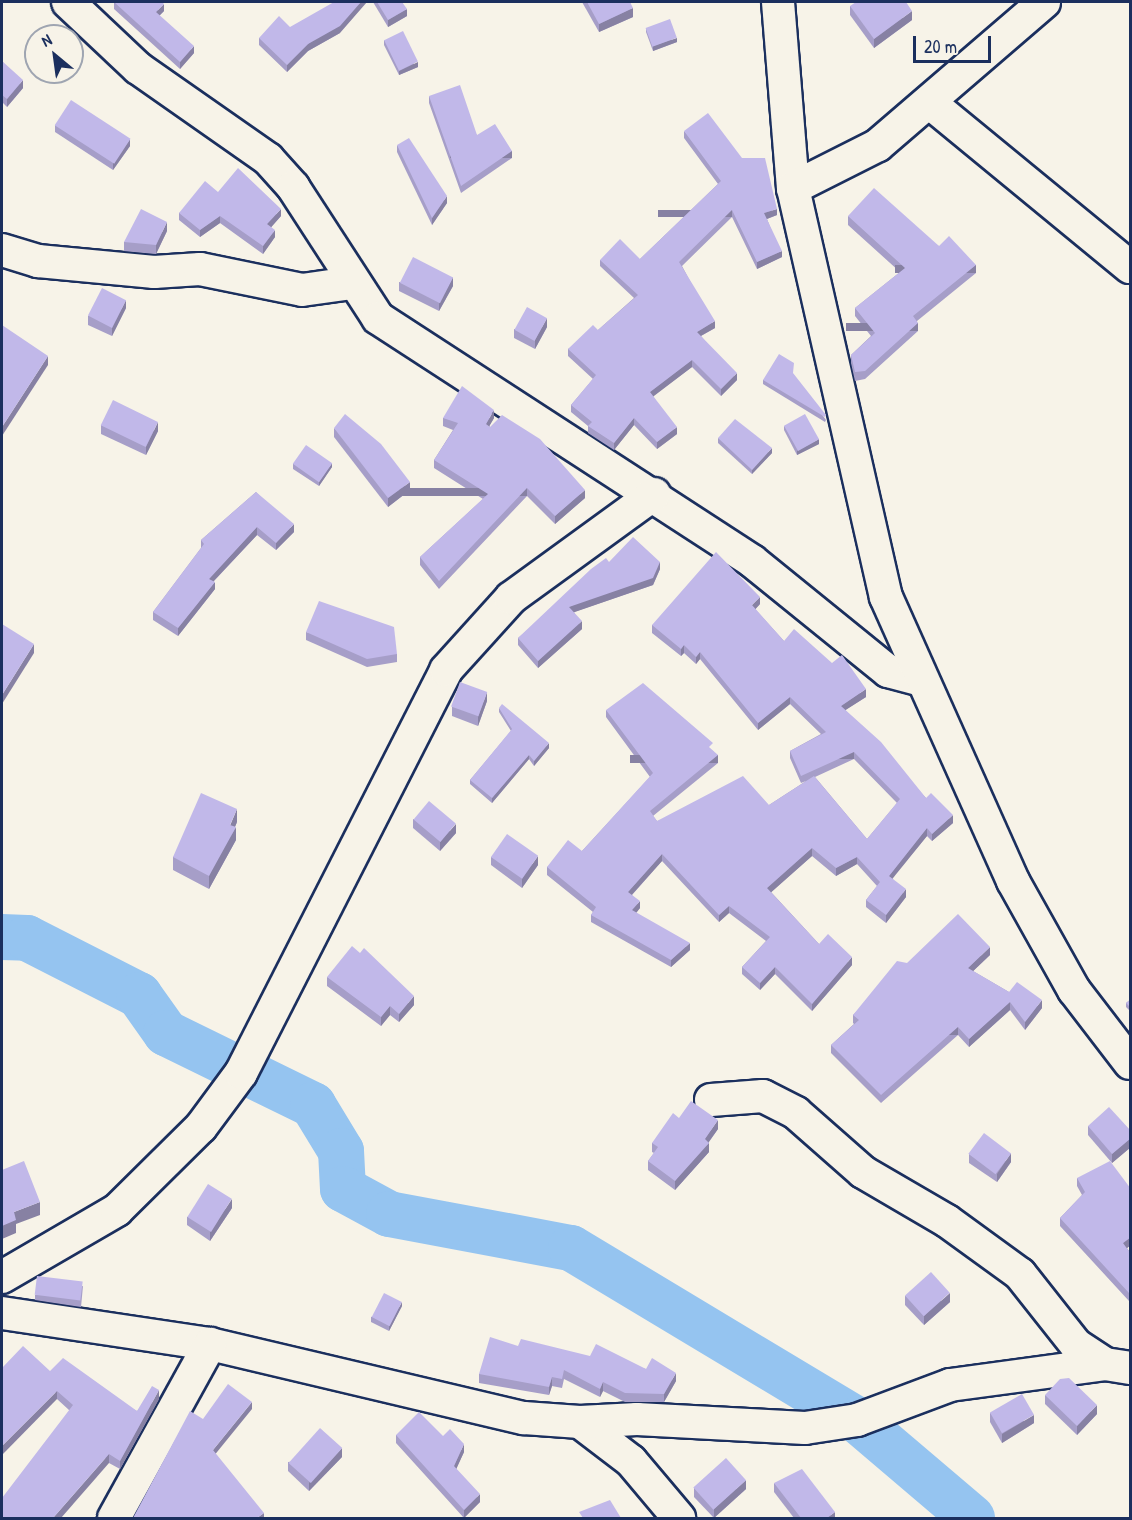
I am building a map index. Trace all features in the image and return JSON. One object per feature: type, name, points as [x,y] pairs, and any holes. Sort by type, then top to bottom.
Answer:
[{"type":"street","points":[[68,2],[138,68],[268,159],[293,186],[351,283],[378,318],[422,350],[654,494],[795,592],[872,660],[922,680]]},
{"type":"street","points":[[778,2],[793,188],[871,550],[922,680],[985,823],[1053,956],[1096,1023],[1131,1063]]},
{"type":"street","points":[[793,188],[878,145],[1044,2]]},
{"type":"street","points":[[929,102],[1131,267]]},
{"type":"street","points":[[2,250],[38,261],[154,272],[200,269],[302,290],[351,283]]},
{"type":"street","points":[[2,1277],[117,1210],[201,1127],[241,1073],[447,670],[503,604],[654,494]]},
{"type":"street","points":[[711,1101],[763,1096],[796,1113],[889,1191],[947,1221],[1020,1274],[1076,1344],[1118,1366]]},
{"type":"street","points":[[2,1313],[210,1344],[524,1418],[580,1422],[637,1419],[814,1427],[857,1420],[950,1385],[1118,1366]]},
{"type":"street","points":[[114,1518],[210,1344]]},
{"type":"street","points":[[580,1422],[631,1461],[679,1518]]},
{"type":"building","points":[[114,2],[162,2],[164,4],[156,12],[194,46],[180,62]]},
{"type":"building","points":[[334,2],[361,2],[340,26],[308,44],[287,65],[259,38],[279,16],[290,27]]},
{"type":"building","points":[[377,2],[402,2],[407,9],[388,20]]},
{"type":"building","points":[[587,2],[630,2],[633,8],[599,24]]},
{"type":"building","points":[[856,2],[906,2],[912,11],[874,39],[850,6]]},
{"type":"building","points":[[670,19],[677,38],[652,47],[646,28]]},
{"type":"building","points":[[403,31],[418,62],[399,71],[384,40]]},
{"type":"building","points":[[2,61],[23,80],[7,99],[2,95]]},
{"type":"building","points":[[460,85],[477,135],[495,124],[512,151],[461,186],[429,96]]},
{"type":"building","points":[[71,100],[131,139],[114,164],[55,125]]},
{"type":"building","points":[[708,113],[742,158],[765,158],[777,209],[764,213],[782,251],[757,262],[732,210],[679,262],[715,321],[697,332],[737,373],[721,389],[692,360],[650,392],[677,427],[657,442],[634,418],[614,443],[588,426],[592,422],[571,405],[596,375],[568,349],[593,325],[598,330],[638,295],[600,260],[620,239],[640,259],[721,181],[684,131]]},
{"type":"building","points":[[409,138],[447,196],[432,218],[397,145]]},
{"type":"building","points":[[238,168],[281,209],[267,224],[275,230],[263,246],[220,216],[200,230],[179,213],[205,181],[218,192]]},
{"type":"building","points":[[874,188],[939,246],[949,236],[976,265],[913,316],[918,323],[865,371],[855,372],[851,355],[875,333],[855,308],[905,268],[848,216]]},
{"type":"building","points":[[141,209],[167,222],[156,245],[124,242]]},
{"type":"building","points":[[413,257],[453,277],[440,303],[400,283]]},
{"type":"building","points":[[102,288],[126,300],[112,328],[88,316]]},
{"type":"building","points":[[527,307],[547,318],[535,341],[514,330]]},
{"type":"building","points":[[2,325],[48,356],[2,427]]},
{"type":"building","points":[[779,354],[794,363],[793,373],[826,415],[825,417],[763,380]]},
{"type":"building","points":[[462,386],[494,410],[486,424],[490,427],[502,415],[540,439],[585,490],[555,516],[527,488],[439,581],[420,557],[488,494],[434,460],[458,423],[443,418]]},
{"type":"building","points":[[113,400],[158,422],[146,447],[101,425]]},
{"type":"building","points":[[345,414],[381,444],[410,482],[388,498],[334,428]]},
{"type":"building","points":[[805,414],[819,439],[798,451],[784,426]]},
{"type":"building","points":[[735,419],[772,448],[752,470],[718,438]]},
{"type":"building","points":[[306,445],[332,463],[319,482],[293,464]]},
{"type":"building","points":[[256,492],[294,524],[276,543],[257,527],[209,579],[215,582],[178,628],[153,612],[204,544],[201,540]]},
{"type":"building","points":[[633,537],[660,562],[653,578],[569,607],[582,621],[538,661],[518,638],[591,569],[606,558],[609,562]]},
{"type":"building","points":[[716,552],[760,597],[752,605],[784,641],[794,629],[832,663],[842,655],[866,689],[841,706],[881,742],[926,798],[931,793],[953,815],[932,834],[927,828],[889,876],[906,889],[886,915],[866,900],[880,882],[857,857],[836,868],[812,848],[767,888],[819,944],[828,934],[852,957],[812,1004],[775,967],[760,983],[742,967],[770,937],[729,906],[719,915],[662,854],[628,892],[640,901],[632,910],[690,943],[671,960],[591,915],[596,907],[547,867],[568,840],[582,851],[653,773],[606,710],[643,683],[713,743],[709,747],[718,755],[650,811],[657,821],[743,776],[769,805],[814,776],[867,839],[900,799],[854,752],[801,776],[790,751],[826,732],[790,697],[758,723],[700,652],[696,657],[684,645],[681,649],[652,625]]},
{"type":"building","points":[[319,601],[394,627],[397,654],[367,659],[306,632]]},
{"type":"building","points":[[2,624],[34,644],[2,695]]},
{"type":"building","points":[[460,682],[487,692],[478,716],[451,706]]},
{"type":"building","points":[[502,704],[549,743],[534,761],[529,755],[492,798],[470,780],[512,729],[499,708]]},
{"type":"building","points":[[201,793],[237,809],[230,825],[236,827],[209,876],[173,857]]},
{"type":"building","points":[[429,801],[456,823],[440,842],[414,819]]},
{"type":"building","points":[[507,834],[538,856],[522,879],[491,857]]},
{"type":"building","points":[[958,914],[990,947],[968,968],[1009,992],[1017,982],[1042,1000],[1025,1022],[1010,1002],[969,1039],[958,1027],[881,1095],[831,1045],[859,1020],[853,1015],[897,961],[907,963]]},
{"type":"building","points":[[352,946],[360,953],[364,948],[414,996],[399,1014],[390,1006],[381,1017],[327,977]]},
{"type":"building","points":[[691,1101],[718,1120],[705,1139],[709,1143],[675,1181],[648,1161],[658,1147],[652,1143],[673,1113],[679,1118]]},
{"type":"building","points":[[1109,1107],[1131,1131],[1131,1138],[1112,1154],[1088,1126]]},
{"type":"building","points":[[984,1133],[1011,1153],[996,1174],[968,1154]]},
{"type":"building","points":[[24,1161],[40,1202],[14,1212],[16,1220],[2,1226],[2,1170]]},
{"type":"building","points":[[1110,1161],[1131,1189],[1131,1237],[1123,1243],[1131,1254],[1131,1292],[1129,1293],[1060,1218],[1085,1192],[1077,1178]]},
{"type":"building","points":[[208,1184],[232,1199],[211,1232],[187,1217]]},
{"type":"building","points":[[931,1272],[950,1293],[924,1316],[905,1295]]},
{"type":"building","points":[[37,1276],[83,1282],[80,1300],[35,1295]]},
{"type":"building","points":[[384,1293],[402,1302],[390,1326],[372,1317]]},
{"type":"building","points":[[490,1337],[518,1346],[521,1339],[590,1356],[596,1344],[646,1369],[652,1358],[676,1373],[664,1394],[625,1393],[603,1382],[600,1389],[564,1370],[562,1379],[552,1377],[549,1387],[479,1374]]},
{"type":"building","points":[[23,1346],[50,1371],[63,1358],[137,1411],[152,1386],[159,1390],[120,1461],[109,1454],[53,1518],[2,1518],[2,1498],[73,1405],[57,1391],[2,1446],[2,1368]]},
{"type":"building","points":[[1069,1378],[1097,1405],[1077,1426],[1045,1395],[1060,1379]]},
{"type":"building","points":[[228,1384],[252,1402],[213,1450],[264,1513],[257,1518],[133,1518],[190,1411],[203,1419]]},
{"type":"building","points":[[1022,1394],[1034,1415],[1002,1433],[990,1412]]},
{"type":"building","points":[[419,1412],[443,1436],[450,1429],[464,1444],[454,1466],[480,1494],[464,1510],[396,1435]]},
{"type":"building","points":[[320,1428],[342,1448],[311,1483],[289,1463]]},
{"type":"building","points":[[726,1458],[746,1480],[713,1510],[693,1487]]},
{"type":"building","points":[[802,1469],[835,1512],[827,1518],[801,1518],[774,1483]]},
{"type":"building","points":[[610,1500],[621,1518],[583,1518],[579,1512]]},
{"type":"waterway","points":[[2,937],[27,938],[139,995],[166,1033],[313,1105],[341,1151],[343,1189],[389,1214],[571,1248],[857,1420],[972,1518]]}]
